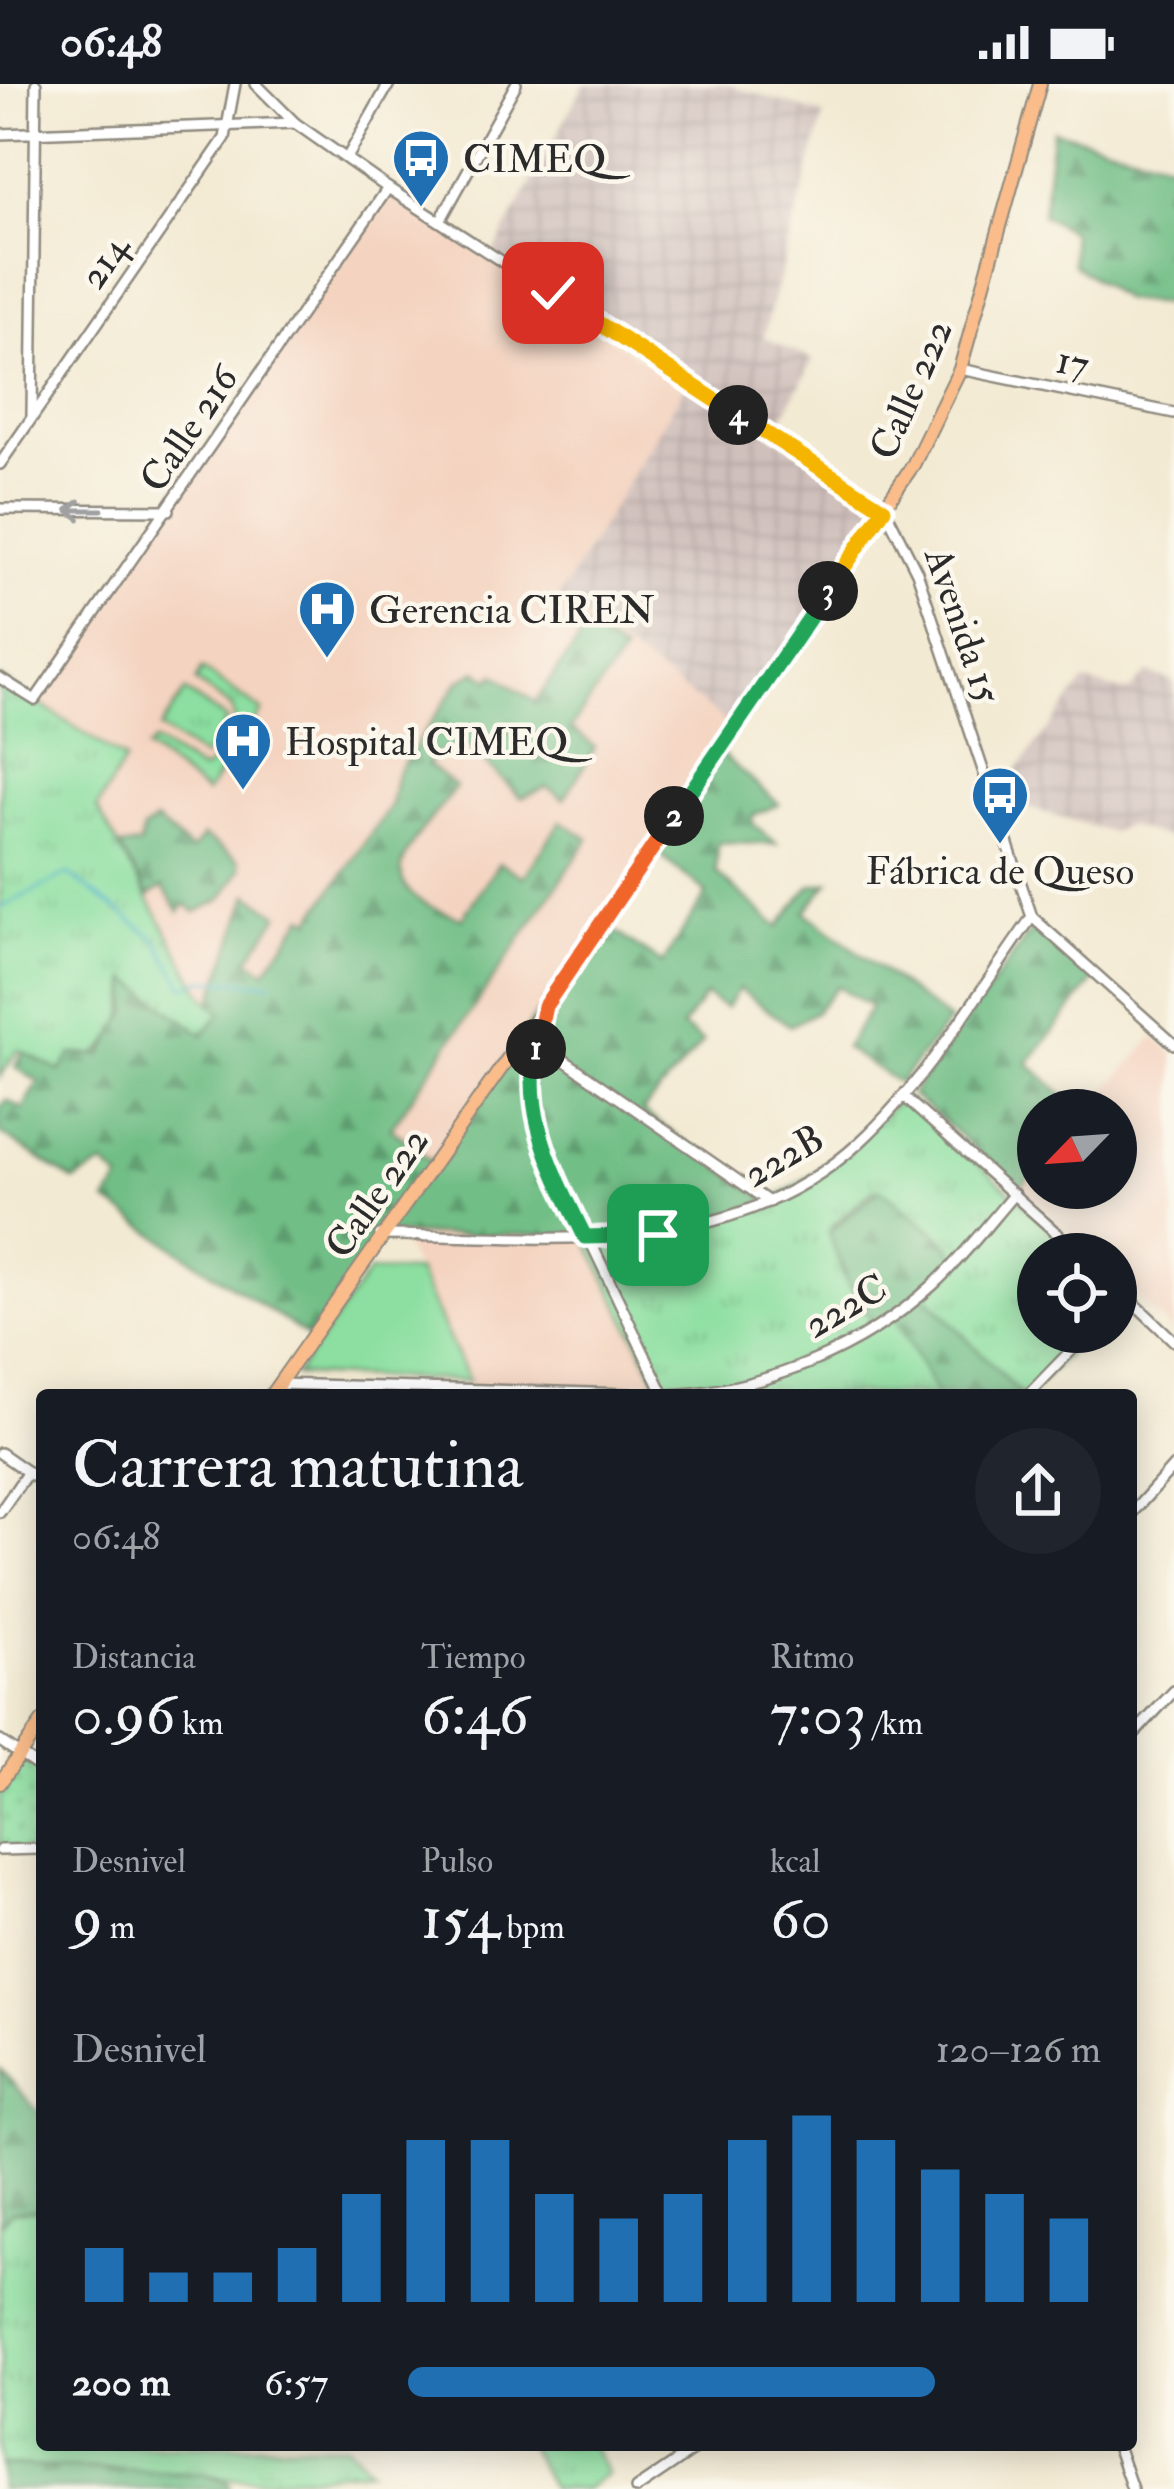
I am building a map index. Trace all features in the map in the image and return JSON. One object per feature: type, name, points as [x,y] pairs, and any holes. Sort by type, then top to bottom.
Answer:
[{"type":"main road","name":"Calle 222","points":[[275,1389],[545,1006],[913,465],[960,368],[1040,84]]},
{"type":"main road","points":[[0,1783],[36,1732]]},
{"type":"street","points":[[32,415],[36,84]]},
{"type":"street","name":"214","points":[[0,464],[202,172],[230,123],[235,84]]},
{"type":"street","name":"Avenida 15","points":[[256,84],[295,124],[388,188],[884,509],[917,572],[1032,917],[1174,1044]]},
{"type":"street","points":[[347,158],[389,84]]},
{"type":"street","points":[[440,221],[516,84]]},
{"type":"street","points":[[0,134],[295,124]]},
{"type":"street","name":"Calle 216","points":[[0,678],[35,700],[388,188]]},
{"type":"street","name":"17","points":[[960,368],[1174,413]]},
{"type":"street","points":[[0,509],[169,510]]},
{"type":"street","name":"222B","points":[[380,1235],[585,1237],[686,1231],[769,1202],[841,1158],[903,1096],[1032,917]]},
{"type":"street","points":[[545,1006],[531,1097],[538,1132],[661,1389]]},
{"type":"street","points":[[538,1042],[769,1202]]},
{"type":"street","points":[[903,1096],[1058,1233]]},
{"type":"street","name":"222C","points":[[727,1389],[748,1387],[855,1339],[935,1282],[1014,1194]]},
{"type":"street","points":[[1137,1305],[1174,1341]]},
{"type":"street","points":[[1034,1389],[1069,1353]]},
{"type":"street","points":[[0,1453],[36,1478]]},
{"type":"street","points":[[1137,1507],[1174,1466]]},
{"type":"street","points":[[0,1512],[28,1472]]},
{"type":"street","points":[[1137,1731],[1174,1691]]},
{"type":"street","points":[[0,1741],[36,1765]]},
{"type":"street","points":[[0,1850],[36,1849]]},
{"type":"street","points":[[636,2489],[692,2451]]},
{"type":"street","points":[[1119,2451],[1132,2489]]},
{"type":"shaded area","points":[[584,84],[726,84],[824,115],[763,337],[813,360],[776,430],[708,393],[885,509],[735,728],[558,599],[687,383],[493,254]]},
{"type":"shaded area","points":[[386,192],[685,388],[558,598],[735,728],[411,1192],[86,948],[34,700]]},
{"type":"shaded area","points":[[1147,673],[1174,682],[1174,840],[1126,825],[1111,832],[1016,804],[1008,782],[1084,682],[1128,692]]},
{"type":"shaded area","points":[[1154,1037],[1174,1054],[1174,1332],[1137,1298],[1137,1233],[1068,1233],[1043,1209],[1137,1209],[1137,1089],[1107,1089]]},
{"type":"shaded area","points":[[399,1235],[585,1237],[661,1389],[473,1389]]},
{"type":"green space","points":[[1053,130],[1174,164],[1174,305],[1124,300],[1073,264],[1071,232],[1042,215]]},
{"type":"green space","points":[[588,628],[623,653],[571,728],[595,747],[564,799],[547,787],[521,798],[467,745],[437,752],[427,764],[456,787],[410,847],[403,864],[402,879],[411,893],[430,906],[462,918],[499,863],[524,877],[561,821],[589,839],[391,1128],[432,1162],[602,922],[662,964],[707,893],[652,849],[719,752],[779,804],[752,816],[753,824],[777,844],[718,843],[716,872],[778,927],[810,886],[829,882],[805,912],[949,1021],[899,1083],[845,1048],[871,1007],[837,986],[815,1012],[790,1026],[739,989],[726,1008],[705,995],[682,1027],[703,1042],[642,1111],[769,1202],[658,1235],[381,1235],[310,1338],[107,1202],[120,1180],[104,1165],[74,1181],[0,1133],[0,1108],[7,1100],[23,1109],[39,1082],[15,1067],[23,1052],[60,1071],[72,1054],[102,1055],[128,1011],[128,979],[203,1035],[221,1013],[211,1004],[249,894],[279,915],[248,960],[265,971],[304,916],[311,920],[391,805],[397,773],[459,681],[477,671],[490,680],[495,674],[535,702]]},
{"type":"green space","points":[[202,669],[262,711],[206,793],[147,749],[154,742],[201,771],[214,763],[237,731],[232,708],[196,682]]},
{"type":"green space","points":[[0,678],[125,760],[97,808],[202,993],[221,1013],[203,1036],[128,981],[124,1015],[103,1049],[60,1071],[18,1050],[0,1077]]},
{"type":"green space","points":[[185,691],[227,720],[203,758],[160,729]]},
{"type":"green space","points":[[156,821],[192,851],[203,836],[239,860],[241,869],[221,900],[195,912],[186,904],[179,912],[163,887],[149,896],[119,847],[140,845],[143,830]]},
{"type":"green space","points":[[1034,927],[1094,980],[1028,1063],[1057,1089],[1017,1089],[1017,1185],[911,1094]]},
{"type":"green space","points":[[903,1096],[1017,1198],[1017,1209],[1030,1209],[1056,1233],[1017,1233],[1017,1353],[1069,1353],[1034,1389],[1015,1389],[923,1293],[895,1200],[874,1189],[832,1226],[894,1315],[934,1389],[661,1389],[585,1237],[681,1229],[722,1218],[760,1204],[832,1160]]},
{"type":"green space","points":[[880,1189],[944,1240],[957,1258],[923,1293],[1015,1389],[934,1389],[894,1316],[875,1326],[844,1277],[829,1232]]},
{"type":"green space","points":[[417,1271],[469,1381],[295,1375],[369,1272]]},
{"type":"green space","points":[[20,1755],[36,1765],[36,1849],[0,1850],[0,1783]]},
{"type":"green space","points":[[0,2069],[36,2109],[36,2210],[11,2211],[0,2224]]},
{"type":"green space","points":[[36,2210],[36,2451],[352,2451],[370,2470],[239,2480],[202,2474],[0,2465],[0,2224],[11,2211]]},
{"type":"green space","points":[[531,2451],[596,2451],[607,2475],[585,2489],[551,2489]]},
{"type":"green space","points":[[0,2465],[202,2474],[229,2483],[230,2489],[0,2489]]},
{"type":"waterway","points":[[0,908],[68,874],[156,939],[184,987],[202,980],[272,983]]},
{"type":"place","name":"CIMEQ","points":[[421,209]]},
{"type":"place","name":"Gerencia CIREN","points":[[327,660]]},
{"type":"place","name":"Hospital CIMEQ","points":[[243,792]]},
{"type":"place","name":"Fábrica de Queso","points":[[1000,846]]},
{"type":"route","points":[[553,293],[884,509],[545,1006],[531,1097],[551,1166],[585,1237],[658,1235]]}]
